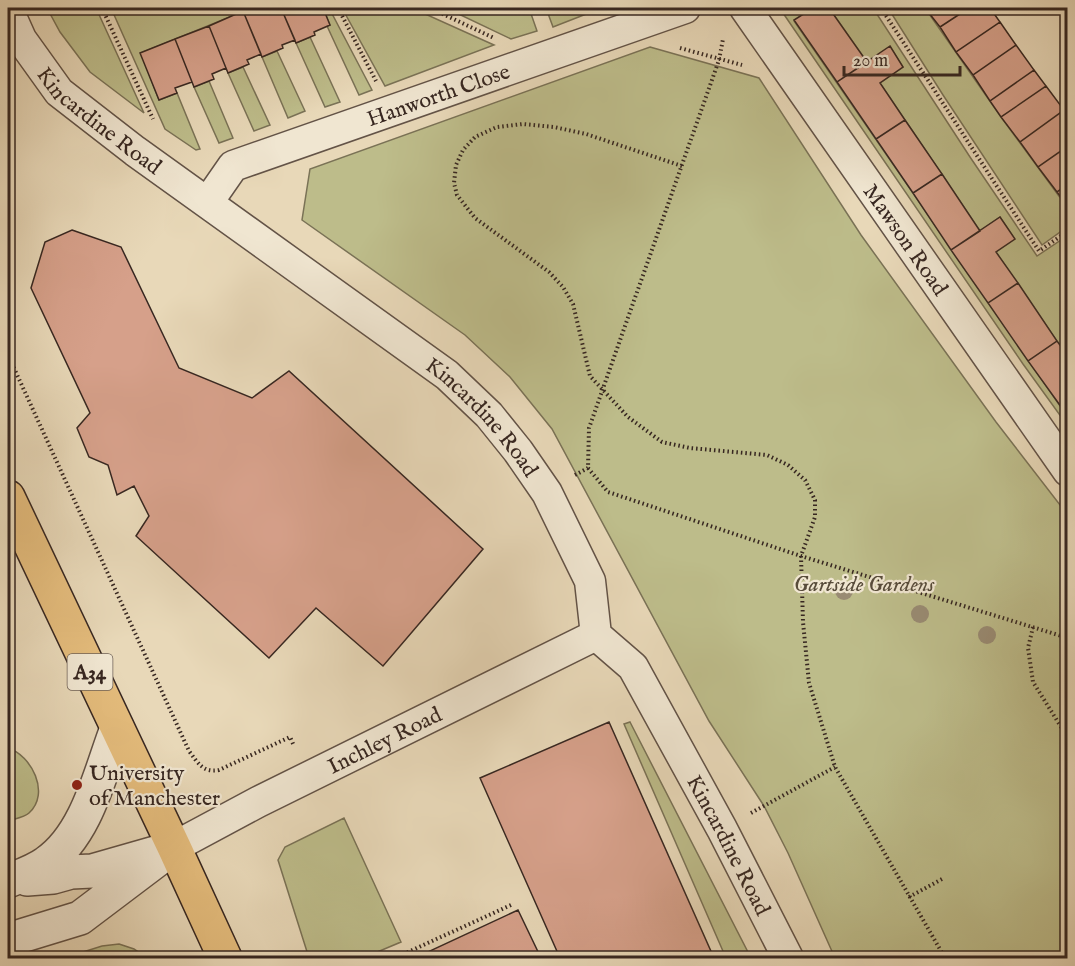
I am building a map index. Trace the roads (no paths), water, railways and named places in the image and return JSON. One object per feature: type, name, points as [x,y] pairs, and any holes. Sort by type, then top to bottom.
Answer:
[{"type":"highway","name":"A34","points":[[8,497],[225,958]]},
{"type":"street","name":"Hanworth Close","points":[[208,202],[233,166],[685,8]]},
{"type":"street","name":"Mawson Road","points":[[745,8],[1068,471]]},
{"type":"street","name":"Kincardine Road","points":[[8,10],[21,39],[59,92],[135,151],[447,375],[489,415],[547,493],[590,581],[596,634],[633,667],[722,829],[788,958]]},
{"type":"street","name":"Inchley Road","points":[[174,847],[258,802],[596,634]]},
{"type":"street","points":[[8,881],[44,864],[59,853],[76,833],[117,728]]},
{"type":"street","points":[[8,881],[92,871],[174,847]]},
{"type":"street","points":[[8,940],[80,918],[174,847]]},
{"type":"place","name":"University of Manchester","points":[[77,785]]},
{"type":"park label","name":"Gartside Gardens","points":[[864,583]]}]
